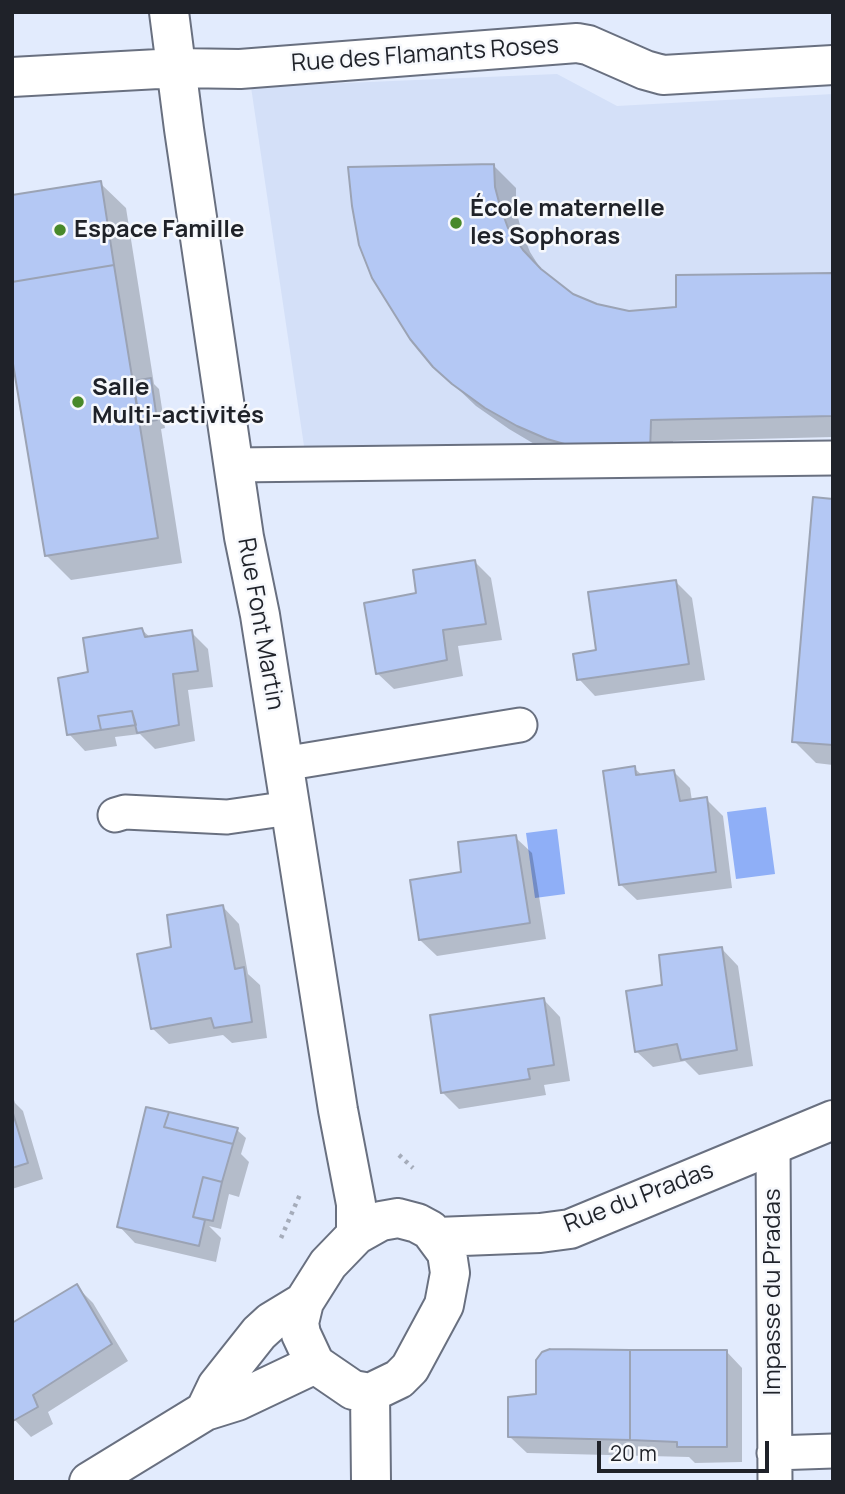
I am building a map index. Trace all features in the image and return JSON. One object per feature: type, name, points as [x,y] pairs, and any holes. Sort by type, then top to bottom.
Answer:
[{"type":"street","name":"Rue Font Martin","points":[[169,12],[234,464],[338,1110],[356,1204],[356,1235]]},
{"type":"street","name":"Rue des Flamants Roses","points":[[12,76],[177,68],[240,69],[577,43],[663,75],[833,65]]},
{"type":"street","name":"Rue du Pradas","points":[[437,1237],[540,1233],[570,1229],[833,1120]]},
{"type":"street","points":[[398,1219],[417,1223],[437,1237],[447,1253],[450,1273],[444,1306],[410,1368],[399,1379],[370,1393],[353,1390],[315,1364],[301,1334],[299,1323],[304,1302],[328,1264],[356,1235],[381,1222],[398,1219]]},
{"type":"street","points":[[205,1411],[217,1386],[259,1333],[271,1322],[304,1302]]},
{"type":"street","points":[[89,1482],[205,1411],[237,1401],[315,1364]]},
{"type":"street","points":[[370,1393],[371,1482]]},
{"type":"lane","points":[[234,464],[833,458]]},
{"type":"lane","points":[[283,764],[520,725]]},
{"type":"lane","points":[[115,815],[125,812],[227,817],[290,808]]},
{"type":"lane","name":"Impasse du Pradas","points":[[773,1145],[774,1467]]},
{"type":"lane","points":[[774,1467],[833,1451]]},
{"type":"shaded area","name":"École maternelle les Sophoras","points":[[557,74],[617,106],[833,94],[833,415],[652,420],[650,454],[304,446],[251,87]]},
{"type":"water","points":[[766,807],[775,874],[736,879],[727,812]]},
{"type":"water","points":[[557,829],[565,894],[535,898],[526,833]]},
{"type":"building","points":[[494,164],[495,187],[500,206],[508,228],[523,250],[541,269],[573,294],[597,304],[629,311],[676,307],[676,275],[833,273],[833,416],[651,420],[650,454],[582,449],[547,439],[517,426],[485,408],[452,384],[433,367],[410,339],[372,278],[359,245],[348,167]]},
{"type":"building","name":"Espace Famille","points":[[101,181],[114,265],[12,282],[12,195]]},
{"type":"building","name":"Salle Multi-activités","points":[[114,265],[158,538],[45,556],[12,358],[12,282]]},
{"type":"building","points":[[151,378],[157,420],[140,423],[133,381]]},
{"type":"building","points":[[813,497],[833,499],[833,745],[792,742]]},
{"type":"building","points":[[475,560],[486,624],[443,630],[447,660],[376,674],[364,603],[416,593],[413,570]]},
{"type":"building","points":[[676,580],[689,664],[577,680],[573,654],[596,650],[588,592]]},
{"type":"building","points":[[142,628],[145,637],[192,630],[198,671],[173,674],[179,725],[137,733],[132,711],[98,716],[101,730],[67,735],[58,678],[88,672],[83,638]]},
{"type":"building","points":[[132,711],[136,725],[101,730],[98,716]]},
{"type":"building","points":[[635,766],[636,775],[674,770],[680,801],[707,797],[716,872],[619,885],[603,771]]},
{"type":"building","points":[[516,835],[530,923],[419,940],[410,880],[461,872],[458,842]]},
{"type":"building","points":[[223,905],[235,969],[244,967],[252,1022],[214,1028],[211,1018],[151,1029],[137,954],[171,947],[167,915]]},
{"type":"building","points":[[722,947],[737,1050],[681,1060],[677,1044],[635,1052],[626,991],[662,985],[659,955]]},
{"type":"building","points":[[544,998],[554,1065],[528,1069],[530,1079],[441,1093],[430,1015]]},
{"type":"building","points":[[146,1107],[169,1112],[164,1127],[233,1144],[222,1182],[203,1177],[193,1217],[205,1220],[199,1246],[117,1227]]},
{"type":"building","points":[[12,1110],[28,1163],[12,1168]]},
{"type":"building","points":[[169,1112],[238,1128],[233,1144],[164,1127]]},
{"type":"building","points":[[203,1177],[222,1182],[213,1221],[193,1217]]},
{"type":"building","points":[[77,1284],[112,1344],[33,1395],[38,1407],[13,1421],[12,1323]]},
{"type":"building","points":[[550,1349],[630,1350],[630,1440],[508,1437],[508,1397],[536,1394],[536,1360],[542,1352]]},
{"type":"building","points":[[630,1350],[727,1350],[727,1447],[677,1447],[677,1442],[630,1440]]},
{"type":"place","name":"École maternelle les Sophoras","points":[[456,223]]},
{"type":"place","name":"Espace Famille","points":[[60,230]]},
{"type":"place","name":"Salle Multi-activités","points":[[78,402]]}]
